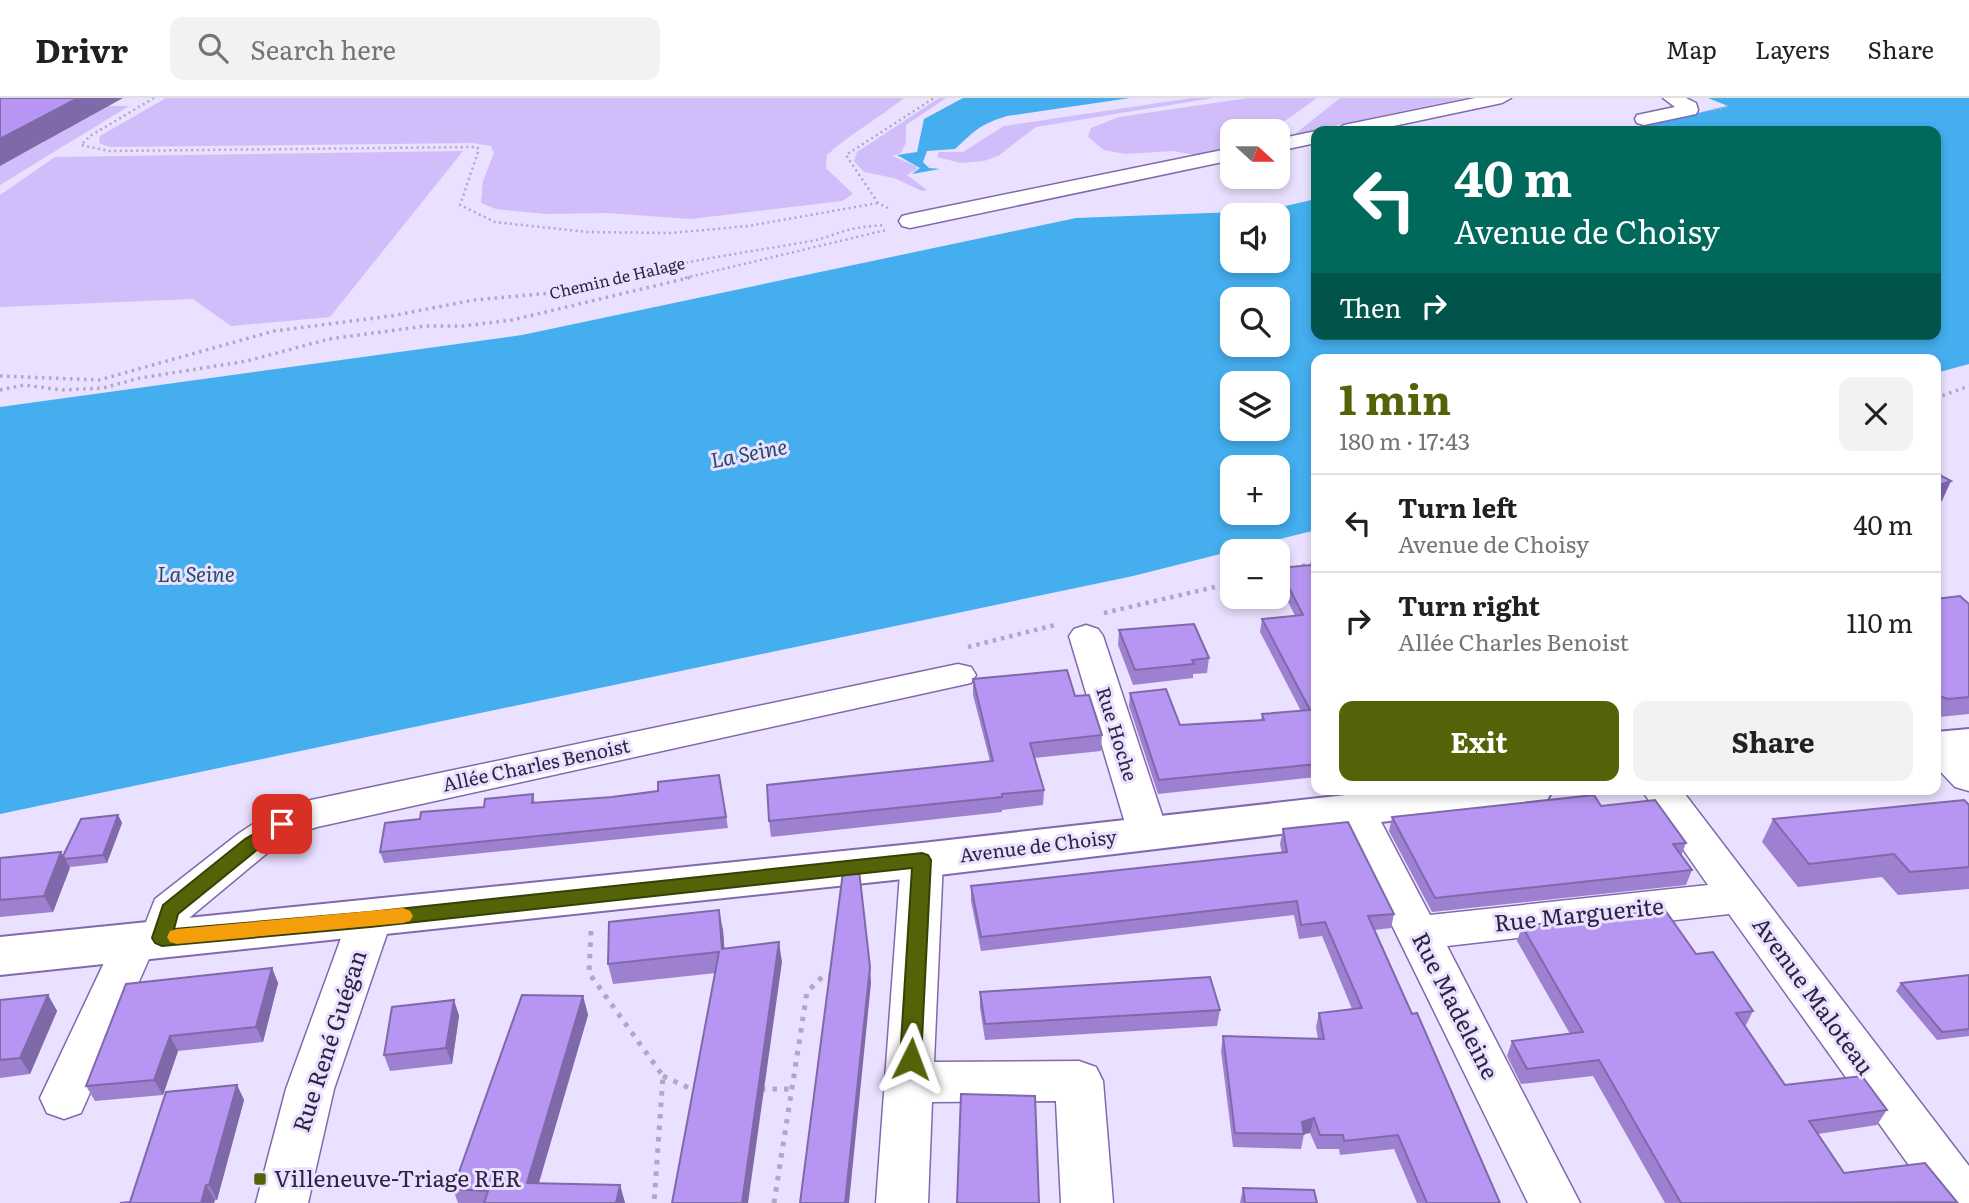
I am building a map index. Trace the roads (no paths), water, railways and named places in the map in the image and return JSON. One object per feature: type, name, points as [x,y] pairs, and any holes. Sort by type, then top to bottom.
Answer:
[{"type":"main road","name":"Avenue de Choisy","points":[[0,956],[922,860],[1479,795]]},
{"type":"street","points":[[1367,126],[1502,98]]},
{"type":"street","points":[[1644,119],[1689,110],[1689,107],[1672,98]]},
{"type":"street","points":[[1290,142],[1311,138]]},
{"type":"street","points":[[910,220],[1006,203],[1220,157]]},
{"type":"street","name":"Rue Hoche","points":[[1086,636],[1148,833]]},
{"type":"street","name":"Allée Charles Benoist","points":[[64,1098],[148,939],[170,910],[252,844],[282,824],[311,814],[958,675]]},
{"type":"street","points":[[1944,745],[1969,778]]},
{"type":"street","name":"Avenue Maloteau","points":[[1665,795],[1966,1203]]},
{"type":"street","name":"Rue Madeleine","points":[[1355,809],[1554,1203]]},
{"type":"street","points":[[902,1203],[922,860]]},
{"type":"street","name":"Rue Marguerite","points":[[1418,933],[1740,897]]},
{"type":"street","name":"Rue René Guégan","points":[[282,1203],[310,1089],[370,919]]},
{"type":"street","points":[[909,1082],[1079,1081],[1087,1203]]},
{"type":"water","points":[[963,98],[1130,98],[997,119],[978,129],[955,149],[927,151],[923,162],[929,168],[940,169],[912,174],[920,168],[897,155],[917,152],[924,119]]},
{"type":"water","name":"La Seine","points":[[1708,98],[1969,98],[1969,364],[1941,372],[1941,354],[1311,354],[1311,531],[1280,539],[1220,539],[1220,554],[1133,576],[0,814],[0,407],[522,335],[1076,218],[1220,213],[1220,273],[1290,273],[1290,205],[1311,200],[1311,340],[1941,340],[1941,126],[1642,126],[1728,106]]},
{"type":"place","name":"Villeneuve-Triage RER","points":[[260,1179]]}]
